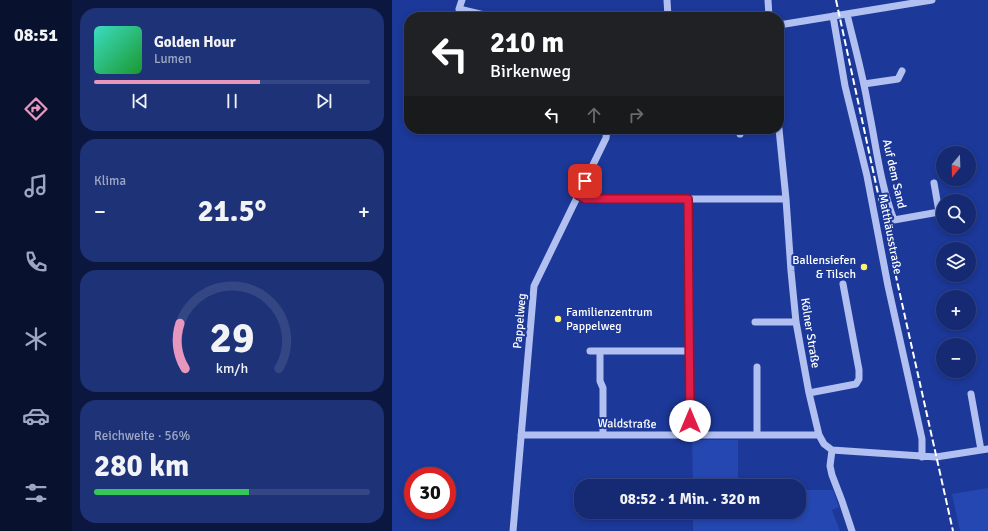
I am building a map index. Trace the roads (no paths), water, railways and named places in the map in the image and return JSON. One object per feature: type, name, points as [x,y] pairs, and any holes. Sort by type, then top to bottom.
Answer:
[{"type":"street","points":[[462,0],[459,9],[472,12]]},
{"type":"street","points":[[667,0],[668,12]]},
{"type":"street","points":[[768,0],[769,12]]},
{"type":"street","points":[[784,24],[916,1],[932,0]]},
{"type":"street","name":"Auf dem Sand","points":[[847,14],[864,84],[878,162],[888,205],[894,220],[939,212],[934,183]]},
{"type":"street","name":"Matthäusstraße","points":[[833,16],[845,86],[867,176],[888,286],[922,439],[922,457]]},
{"type":"street","points":[[864,84],[898,79],[902,71]]},
{"type":"street","name":"Pappelweg","points":[[513,531],[534,286],[606,138],[606,134]]},
{"type":"street","name":"Kölner Straße","points":[[780,134],[796,322],[809,393],[819,435],[824,444],[832,450]]},
{"type":"street","points":[[578,195],[586,199],[786,199]]},
{"type":"street","points":[[688,199],[690,436]]},
{"type":"street","points":[[809,393],[856,384],[859,379],[859,370],[843,284]]},
{"type":"street","points":[[755,322],[796,322]]},
{"type":"street","points":[[590,351],[690,351]]},
{"type":"street","points":[[600,351],[600,381],[603,388],[603,434]]},
{"type":"street","points":[[757,367],[757,435]]},
{"type":"street","points":[[852,531],[830,466],[832,450],[936,457],[985,449],[971,394]]},
{"type":"street","name":"Waldstraße","points":[[521,435],[819,435]]},
{"type":"railway","points":[[836,0],[953,531]]},
{"type":"place","name":"Ballensiefen & Tilsch","points":[[864,267]]},
{"type":"place","name":"Familienzentrum Pappelweg","points":[[558,319]]}]
